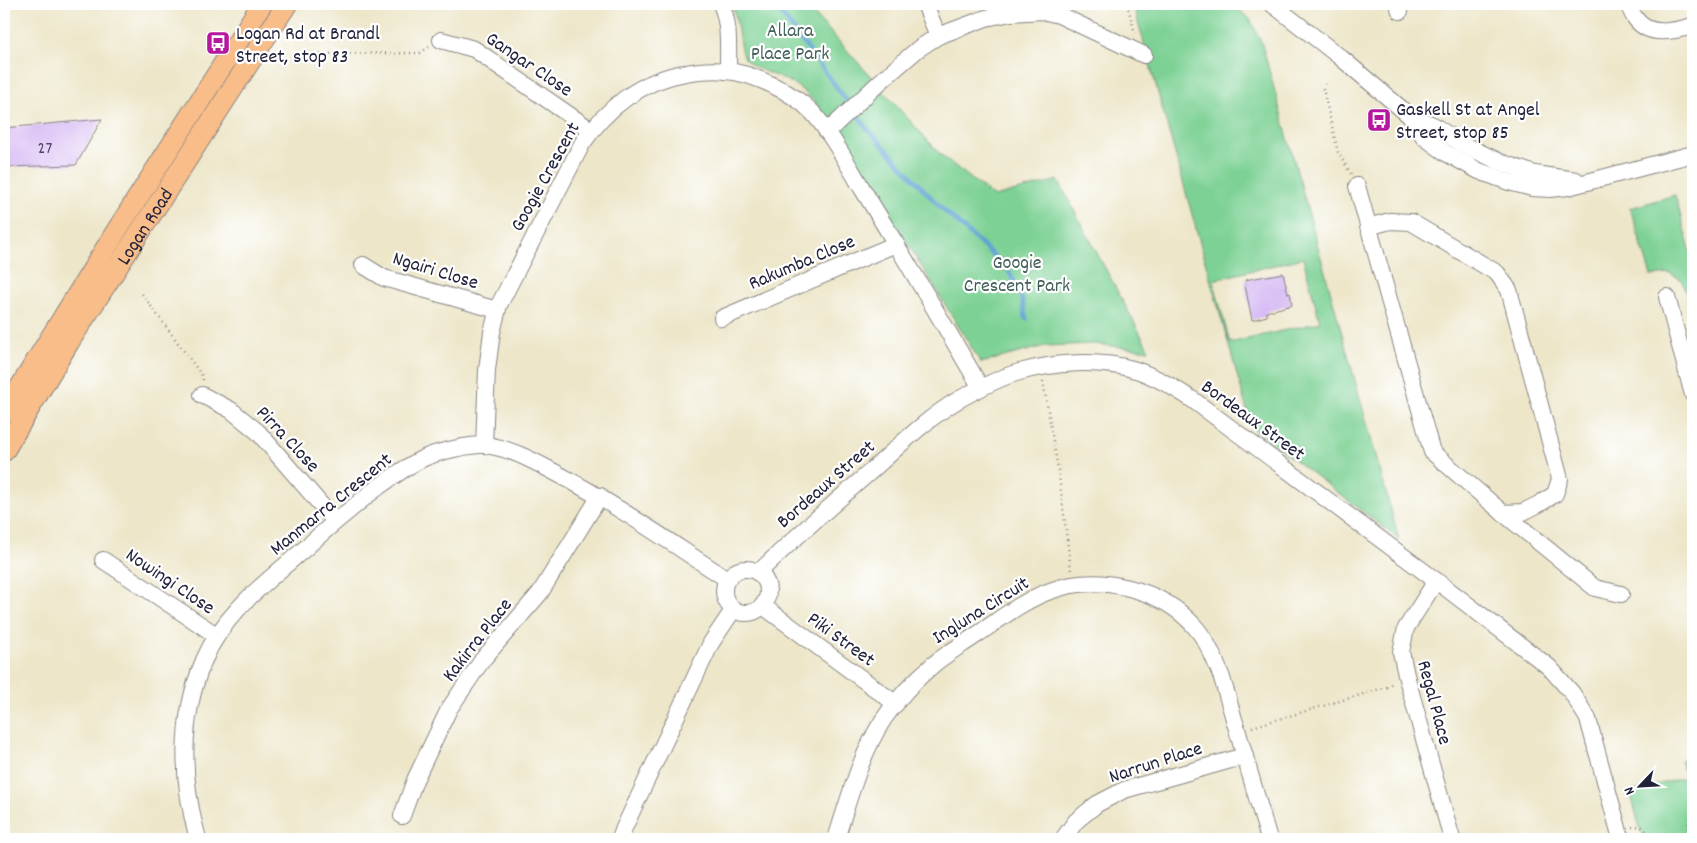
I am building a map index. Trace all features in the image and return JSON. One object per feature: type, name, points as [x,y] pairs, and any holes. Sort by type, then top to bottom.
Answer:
[{"type":"main road","name":"Logan Road","points":[[4,414],[117,230],[262,4]]},
{"type":"main road","name":"Logan Road","points":[[4,451],[69,342],[287,4]]},
{"type":"street","points":[[721,4],[728,36],[728,70]]},
{"type":"street","points":[[925,4],[938,36]]},
{"type":"street","points":[[1272,4],[1340,57],[1410,116],[1424,137],[1446,153],[1479,171],[1509,182],[1532,188],[1568,187],[1693,154]]},
{"type":"street","points":[[1628,4],[1635,18],[1646,28],[1661,32],[1693,26]]},
{"type":"street","points":[[827,132],[918,49],[938,36],[986,18],[1011,13],[1042,11],[1059,15],[1144,55]]},
{"type":"street","name":"Gangar Close","points":[[441,40],[474,49],[591,130]]},
{"type":"street","name":"Googie Crescent","points":[[484,445],[487,370],[492,332],[499,305],[582,144],[591,130],[609,111],[630,94],[652,83],[704,70],[728,70],[767,83],[792,96],[810,111],[827,132],[981,388]]},
{"type":"street","points":[[1357,186],[1432,452],[1595,588],[1621,594]]},
{"type":"street","points":[[1368,227],[1390,221],[1411,222],[1497,273],[1509,290],[1560,479],[1555,494],[1539,504],[1523,512],[1503,513]]},
{"type":"street","name":"Rakumba Close","points":[[722,318],[896,244]]},
{"type":"street","name":"Ngairi Close","points":[[363,265],[384,278],[498,310]]},
{"type":"street","points":[[1667,297],[1693,395]]},
{"type":"street","name":"Bordeaux Street","points":[[758,573],[789,543],[925,424],[957,401],[981,388],[1015,373],[1040,367],[1104,364],[1135,370],[1163,380],[1193,400],[1549,667],[1572,693],[1588,719],[1620,835]]},
{"type":"street","name":"Pirra Close","points":[[202,395],[231,410],[258,432],[335,521]]},
{"type":"street","name":"Manmarra Crescent","points":[[198,839],[192,818],[185,773],[185,733],[192,692],[216,635],[256,592],[335,521],[398,472],[426,457],[456,448],[484,445],[509,451],[600,496],[727,580]]},
{"type":"street","name":"Kakirra Place","points":[[402,816],[415,780],[449,709],[483,658],[540,593],[600,496]]},
{"type":"street","name":"Nowingi Close","points":[[103,560],[216,635]]},
{"type":"street","points":[[744,569],[758,573],[767,584],[768,592],[762,606],[758,610],[745,614],[733,610],[725,599],[724,593],[727,580],[732,574],[744,569]]},
{"type":"street","name":"Regal Place","points":[[1436,581],[1406,628],[1401,652],[1452,839]]},
{"type":"street","name":"Ingluna Circuit","points":[[836,839],[858,771],[884,720],[909,688],[935,663],[1028,600],[1051,590],[1099,584],[1126,587],[1147,594],[1172,607],[1196,628],[1213,654],[1222,678],[1269,839]]},
{"type":"street","name":"Piki Street","points":[[762,606],[896,704]]},
{"type":"street","points":[[620,839],[711,643],[733,610]]},
{"type":"street","name":"Narrun Place","points":[[1062,839],[1076,821],[1096,804],[1124,790],[1245,756]]},
{"type":"path","points":[[1127,4],[1135,34],[1144,55]]},
{"type":"path","points":[[305,54],[420,53],[441,40]]},
{"type":"path","points":[[1326,84],[1323,89],[1338,152],[1357,186]]},
{"type":"path","points":[[142,294],[203,377],[202,395]]},
{"type":"path","points":[[1040,367],[1060,474],[1072,586]]},
{"type":"path","points":[[1238,731],[1387,687],[1399,677],[1406,675]]},
{"type":"path","points":[[1689,839],[1688,823],[1693,811]]},
{"type":"path","points":[[1620,835],[1642,826],[1649,839]]},
{"type":"green space","name":"Allara Place Park","points":[[731,4],[805,4],[875,81],[831,123],[818,105],[802,90],[790,82],[753,66],[745,59],[741,49],[736,17]]},
{"type":"green space","points":[[1133,4],[1232,4],[1250,19],[1261,41],[1399,539],[1252,428]],"holes":[[[1303,258],[1320,322],[1230,343],[1213,280]]]},
{"type":"green space","name":"Googie Crescent Park","points":[[883,91],[940,154],[994,197],[1058,180],[1149,350],[1093,344],[1045,346],[981,363],[837,129]]},
{"type":"green space","points":[[1675,195],[1693,261],[1693,335],[1688,315],[1687,295],[1681,279],[1670,274],[1651,276],[1630,208]]},
{"type":"green space","points":[[1693,756],[1693,839],[1643,839],[1630,792],[1685,777],[1681,760]]},
{"type":"building","points":[[102,119],[76,165],[4,167],[4,128]]},
{"type":"building","points":[[1283,273],[1292,305],[1266,312],[1267,316],[1252,320],[1245,280]]},
{"type":"waterway","points":[[774,4],[850,105]]},
{"type":"waterway","points":[[855,111],[866,127],[939,206],[1007,268],[1021,295],[1026,319]]},
{"type":"place","name":"Logan Rd at Brandl Street, stop 83","points":[[218,43]]},
{"type":"place","name":"Gaskell St at Angel Street, stop 85","points":[[1379,120]]}]
